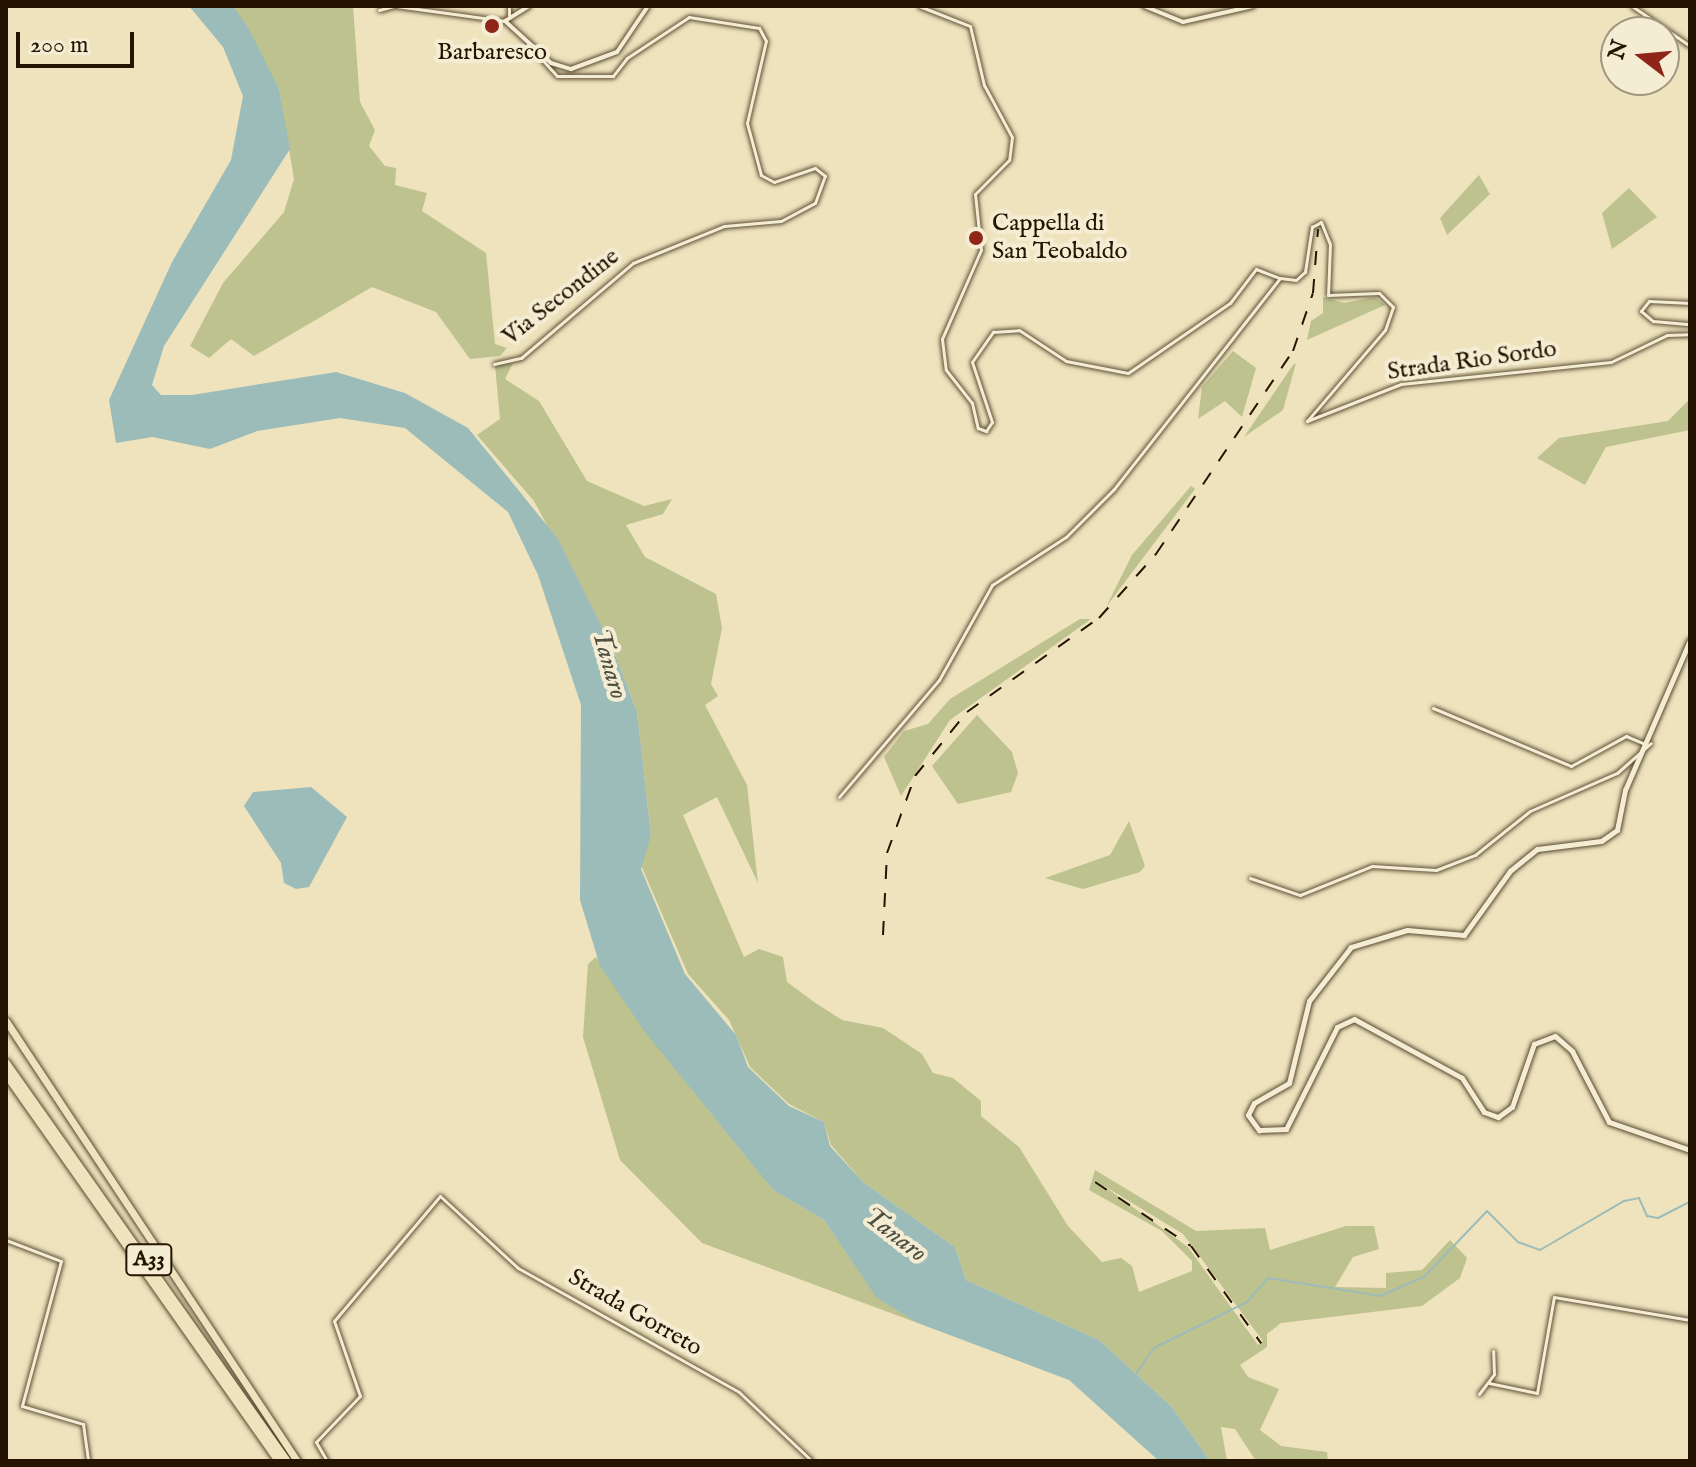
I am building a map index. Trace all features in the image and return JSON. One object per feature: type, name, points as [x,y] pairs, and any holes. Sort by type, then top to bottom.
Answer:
[{"type":"highway","points":[[6,1021],[297,1461]]},
{"type":"highway","name":"A33","points":[[6,1063],[287,1461]]},
{"type":"highway","name":"A33","points":[[6,1074],[279,1461]]},
{"type":"main road","points":[[1690,640],[1648,744],[1629,781],[1611,837],[1537,849],[1510,871],[1464,935],[1407,930],[1351,947],[1309,1001],[1291,1079],[1254,1103],[1248,1120],[1259,1130],[1286,1129],[1337,1027],[1354,1019],[1462,1078],[1484,1112],[1498,1117],[1512,1107],[1534,1044],[1555,1036],[1572,1051],[1609,1122],[1690,1150]]},
{"type":"street","points":[[379,10],[395,6],[505,21],[518,29],[551,63],[571,69],[617,52],[648,6]]},
{"type":"street","points":[[509,6],[509,15]]},
{"type":"street","points":[[505,21],[509,15],[529,6]]},
{"type":"street","points":[[839,797],[939,680],[992,585],[1066,537],[1104,500],[1238,340],[1280,278],[1256,269],[1230,303],[1128,373],[1066,361],[1019,330],[993,332],[972,362],[992,422],[986,431],[978,428],[972,403],[946,370],[942,339],[981,250],[975,194],[1009,160],[1012,137],[984,85],[970,26],[919,6]]},
{"type":"street","points":[[1144,6],[1183,22],[1253,6]]},
{"type":"street","points":[[1632,6],[1690,46]]},
{"type":"street","name":"Via Secondine","points":[[494,364],[521,358],[633,263],[724,226],[781,221],[815,203],[825,176],[815,168],[774,182],[761,175],[747,123],[766,41],[759,28],[689,17],[627,58],[613,76],[568,78],[550,73],[518,29]]},
{"type":"street","name":"Strada Rio Sordo","points":[[1280,278],[1296,280],[1305,272],[1312,227],[1321,222],[1330,244],[1328,295],[1379,293],[1393,307],[1385,330],[1307,421],[1401,384],[1611,362],[1667,335],[1690,334]]},
{"type":"street","points":[[1690,303],[1649,301],[1641,311],[1653,321],[1690,324]]},
{"type":"street","points":[[1250,878],[1300,895],[1372,866],[1436,870],[1475,855],[1530,811],[1617,773],[1648,744],[1626,736],[1571,766],[1433,708]]},
{"type":"street","name":"Strada Gorreto","points":[[327,1461],[316,1442],[360,1396],[334,1321],[440,1196],[518,1268],[739,1392],[812,1461]]},
{"type":"street","points":[[6,1240],[61,1261],[22,1406],[83,1424],[88,1461]]},
{"type":"street","points":[[1489,1383],[1537,1393],[1554,1297],[1690,1320]]},
{"type":"street","points":[[1479,1394],[1489,1383],[1493,1351]]},
{"type":"green space","points":[[233,6],[353,6],[360,102],[375,130],[369,146],[385,166],[396,168],[395,185],[427,193],[422,211],[486,253],[495,344],[507,348],[500,356],[470,359],[436,312],[372,287],[254,356],[231,339],[209,358],[190,346],[223,283],[284,212],[294,179],[279,89]]},
{"type":"green space","points":[[1479,175],[1490,194],[1447,235],[1440,218]]},
{"type":"green space","points":[[1629,188],[1657,217],[1612,249],[1602,213]]},
{"type":"green space","points":[[1323,297],[1344,303],[1375,297],[1385,305],[1307,340],[1311,321],[1323,313]]},
{"type":"green space","points":[[1233,351],[1256,368],[1242,417],[1225,401],[1198,419],[1202,387]]},
{"type":"green space","points":[[513,363],[505,379],[539,401],[587,481],[644,506],[672,499],[663,514],[626,525],[645,557],[716,594],[722,628],[711,684],[718,696],[705,705],[747,785],[758,883],[717,797],[683,815],[744,957],[759,949],[783,957],[787,982],[814,1002],[842,1020],[883,1028],[922,1054],[933,1073],[953,1078],[981,1101],[981,1116],[1019,1147],[1068,1226],[1102,1262],[1121,1258],[1132,1266],[1139,1292],[1192,1271],[1192,1261],[1162,1231],[1089,1190],[1095,1170],[1196,1231],[1265,1228],[1270,1250],[1346,1226],[1374,1226],[1379,1249],[1353,1257],[1335,1287],[1386,1288],[1386,1273],[1422,1270],[1450,1240],[1467,1258],[1460,1278],[1422,1306],[1281,1323],[1267,1334],[1267,1347],[1240,1365],[1248,1377],[1279,1389],[1260,1430],[1281,1446],[1327,1452],[1328,1461],[1256,1461],[1235,1429],[1221,1427],[1227,1461],[1210,1461],[1172,1407],[1099,1340],[966,1280],[955,1247],[864,1183],[831,1145],[824,1122],[789,1104],[750,1067],[729,1020],[688,974],[640,863],[651,835],[637,712],[613,649],[534,501],[477,435],[500,419],[495,365]],"holes":[[[1101,1184],[1183,1234],[1263,1341],[1258,1345],[1188,1247]]]},
{"type":"green space","points":[[1296,363],[1283,410],[1244,437],[1293,365]]},
{"type":"green space","points":[[1690,399],[1690,430],[1606,447],[1585,485],[1537,458],[1559,438],[1668,421]]},
{"type":"green space","points":[[1191,486],[1195,489],[1106,607],[1132,555]]},
{"type":"green space","points":[[1080,619],[1091,619],[950,720],[901,796],[884,757],[904,731],[928,724],[950,699]]},
{"type":"green space","points":[[977,715],[1012,752],[1018,773],[1011,792],[958,804],[932,766]]},
{"type":"green space","points":[[1129,821],[1145,866],[1140,872],[1083,889],[1045,878],[1110,855]]},
{"type":"green space","points":[[596,957],[646,1032],[773,1190],[824,1220],[876,1296],[915,1322],[702,1243],[620,1160],[583,1037],[588,964]]},
{"type":"water","name":"Tanaro","points":[[189,6],[233,6],[249,29],[279,89],[290,149],[164,346],[152,385],[161,395],[192,395],[336,372],[405,393],[468,428],[558,539],[613,649],[637,712],[651,835],[641,869],[685,974],[736,1035],[748,1067],[789,1106],[824,1122],[830,1146],[864,1183],[955,1247],[966,1280],[1099,1340],[1172,1407],[1210,1461],[1159,1461],[1069,1380],[915,1322],[876,1297],[824,1220],[773,1190],[645,1032],[600,966],[580,900],[581,705],[538,575],[508,512],[405,428],[340,418],[257,431],[210,449],[152,437],[116,443],[109,400],[172,262],[231,160],[243,96],[223,47]]},
{"type":"water","points":[[311,787],[347,817],[309,887],[296,889],[284,883],[281,863],[244,806],[253,792]]},
{"type":"waterway","points":[[1135,1375],[1154,1348],[1247,1302],[1268,1278],[1380,1296],[1424,1277],[1487,1211],[1518,1242],[1540,1250],[1624,1201],[1639,1198],[1647,1216],[1658,1218],[1690,1202]]},
{"type":"railway","points":[[883,935],[887,853],[915,776],[967,712],[1099,618],[1156,554],[1293,351],[1313,293],[1318,229]]},
{"type":"railway","points":[[1095,1182],[1191,1246],[1261,1343]]},
{"type":"place","name":"Barbaresco","points":[[492,26]]},
{"type":"place","name":"Cappella di San Teobaldo","points":[[976,238]]}]
